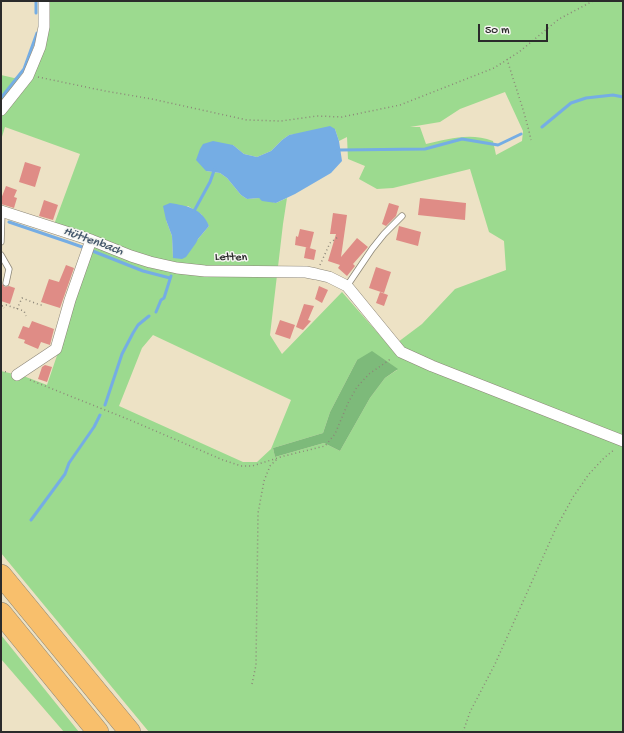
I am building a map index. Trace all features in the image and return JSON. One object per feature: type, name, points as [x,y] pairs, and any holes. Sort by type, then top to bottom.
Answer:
[{"type":"highway","points":[[1,574],[130,732]]},
{"type":"highway","points":[[1,613],[98,732]]},
{"type":"street","points":[[1,110],[28,76],[40,47],[44,27],[44,1]]},
{"type":"street","name":"Letten","points":[[2,211],[91,240],[130,256],[177,268],[205,271],[299,272],[329,277],[347,286],[401,352],[621,443]]},
{"type":"street","points":[[17,375],[56,348],[70,300],[91,240]]},
{"type":"lane","points":[[1,242],[2,211]]},
{"type":"lane","points":[[347,286],[372,249],[384,234],[402,216]]},
{"type":"lane","points":[[1,255],[10,269],[6,283]]},
{"type":"path","points":[[28,76],[36,76],[105,91],[152,99],[247,120],[281,121],[317,116],[342,117],[400,105],[494,68],[519,52],[559,19],[593,1]]},
{"type":"path","points":[[507,59],[531,140]]},
{"type":"path","points":[[316,274],[330,243],[338,237]]},
{"type":"path","points":[[17,309],[22,298],[40,305],[44,305]]},
{"type":"path","points":[[1,305],[6,304],[24,311],[26,316]]},
{"type":"path","points":[[1,305],[4,308]]},
{"type":"path","points":[[1,371],[41,384],[130,420],[222,460],[241,466],[252,466],[325,446],[335,434],[348,403],[357,388],[369,374],[401,352]]},
{"type":"path","points":[[463,732],[470,712],[495,664],[556,528],[573,497],[589,474],[621,443]]},
{"type":"path","points":[[252,684],[256,665],[258,513],[264,481],[270,466],[278,458]]},
{"type":"green space","points":[[46,1],[623,1],[623,732],[149,732],[1,553],[1,371],[26,377],[47,385],[94,246],[52,230],[80,154],[5,127],[1,140],[1,75],[14,78],[33,74]],"holes":[[[505,92],[523,131],[522,141],[496,155],[493,141],[484,138],[459,137],[426,144],[420,127],[410,127],[440,122],[460,109]],[[335,129],[339,141],[347,137],[348,159],[365,166],[359,179],[377,189],[393,188],[470,169],[489,232],[504,241],[506,270],[455,289],[422,324],[398,342],[398,356],[342,292],[282,354],[270,335],[287,198],[276,203],[259,198],[247,199],[241,195],[227,178],[220,173],[206,171],[233,145],[244,154],[257,157],[271,151],[289,135]],[[188,206],[201,214],[209,226],[198,239],[173,258],[172,236],[166,220]],[[153,335],[291,400],[271,449],[257,462],[243,462],[119,406],[142,348]],[[357,360],[397,370],[385,378],[370,398],[340,451],[324,443],[275,457],[273,448],[323,433],[330,412]]]},
{"type":"green space","points":[[372,351],[398,369],[385,378],[370,398],[340,451],[324,443],[275,457],[273,448],[323,433],[330,412],[357,360]]},
{"type":"green space","points":[[1,635],[79,732],[64,732],[1,659]]},
{"type":"water","points":[[330,126],[335,129],[339,141],[342,161],[331,173],[276,203],[262,201],[259,198],[247,199],[241,195],[227,178],[220,173],[206,171],[196,160],[203,144],[213,141],[233,145],[244,154],[257,157],[271,151],[289,135]]},
{"type":"water","points":[[170,203],[193,209],[202,215],[209,226],[186,257],[182,259],[173,258],[172,236],[163,206]]},
{"type":"building","points":[[25,162],[41,167],[35,187],[19,182]]},
{"type":"building","points":[[6,186],[17,190],[14,197],[17,198],[14,208],[1,204],[1,199]]},
{"type":"building","points":[[420,198],[466,203],[465,220],[418,215]]},
{"type":"building","points":[[44,200],[58,205],[53,220],[39,216]]},
{"type":"building","points":[[389,203],[399,206],[396,216],[386,226],[382,224]]},
{"type":"building","points":[[333,213],[347,215],[341,257],[357,238],[368,247],[353,264],[355,266],[347,276],[338,268],[340,265],[328,261],[336,234],[330,234]]},
{"type":"building","points":[[399,226],[421,232],[418,246],[396,240]]},
{"type":"building","points":[[300,229],[314,232],[310,248],[295,245],[296,236],[298,237]]},
{"type":"building","points":[[306,247],[316,250],[314,260],[304,258]]},
{"type":"building","points":[[66,265],[74,268],[60,308],[41,302],[49,279],[59,282]]},
{"type":"building","points":[[376,267],[391,272],[384,293],[369,288]]},
{"type":"building","points":[[1,283],[5,287],[9,286],[15,288],[10,304],[1,301]]},
{"type":"building","points":[[319,286],[328,290],[322,303],[315,299]]},
{"type":"building","points":[[380,292],[388,295],[384,306],[376,303]]},
{"type":"building","points":[[304,304],[314,306],[308,320],[311,321],[303,330],[296,327]]},
{"type":"building","points":[[280,320],[295,325],[290,339],[275,334]]},
{"type":"building","points":[[32,321],[54,329],[50,345],[41,342],[38,349],[24,343],[25,340],[18,338],[23,326],[29,328]]},
{"type":"building","points":[[45,365],[52,367],[47,382],[38,379],[42,367]]},
{"type":"waterway","points":[[36,1],[36,13]]},
{"type":"waterway","points":[[1,98],[24,69],[37,33]]},
{"type":"waterway","points":[[542,127],[571,103],[586,98],[613,95],[623,97]]},
{"type":"waterway","points":[[337,151],[425,149],[462,139],[498,145],[521,134]]},
{"type":"waterway","points":[[193,213],[210,182],[215,168]]},
{"type":"waterway","name":"Hüttenbach","points":[[9,222],[85,248]]},
{"type":"waterway","name":"Hüttenbach","points":[[90,250],[143,271],[170,278]]},
{"type":"waterway","points":[[156,312],[161,300],[164,298],[171,276]]},
{"type":"waterway","points":[[105,405],[122,354],[138,325],[149,316]]},
{"type":"waterway","points":[[31,520],[65,474],[69,463],[94,427],[100,415]]}]
